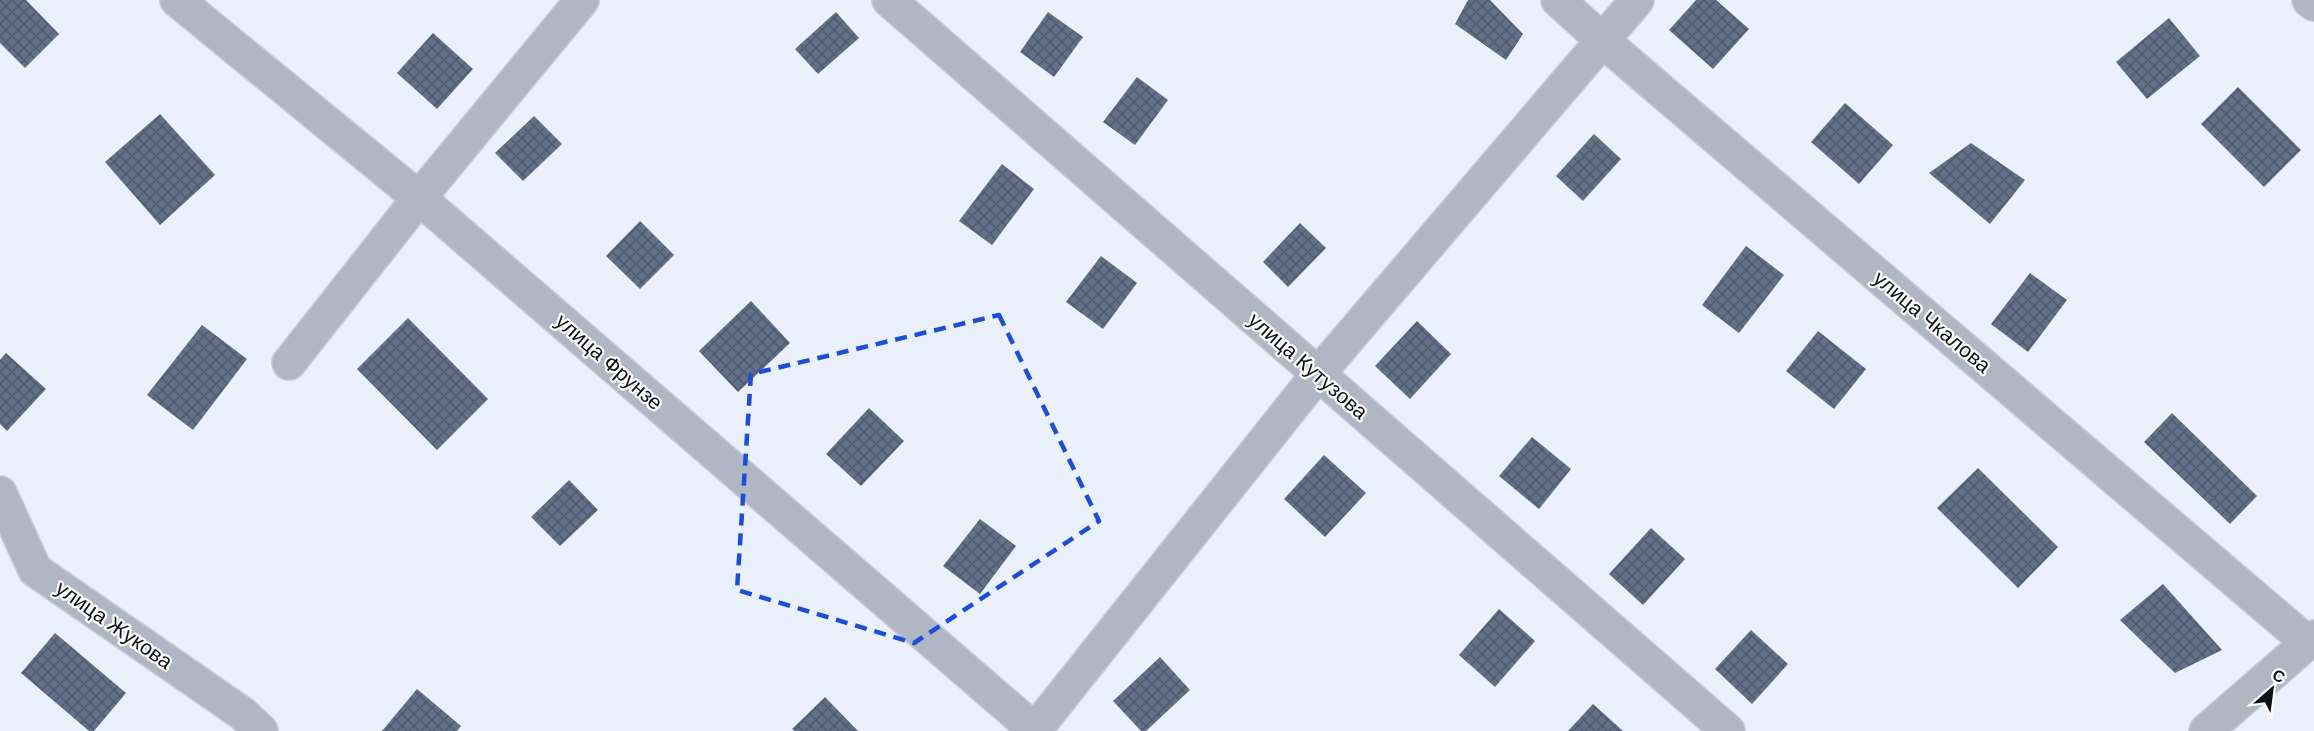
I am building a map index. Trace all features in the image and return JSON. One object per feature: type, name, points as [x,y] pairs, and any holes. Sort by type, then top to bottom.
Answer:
[{"type":"street","name":"улица Фрунзе","points":[[177,0],[419,198],[1035,730]]},
{"type":"street","points":[[289,363],[419,198],[582,0]]},
{"type":"street","name":"улица Кутузова","points":[[889,0],[1728,731]]},
{"type":"street","name":"улица Чкалова","points":[[1558,0],[1603,41],[2311,640]]},
{"type":"street","points":[[1035,730],[1318,374],[1637,0]]},
{"type":"street","points":[[2309,0],[2314,4]]},
{"type":"street","name":"улица Жукова","points":[[0,493],[35,570],[243,714],[261,731]]},
{"type":"street","points":[[2206,731],[2311,640]]},
{"type":"highlighted area","points":[[999,315],[1099,521],[914,643],[737,590],[751,374]]},
{"type":"building","points":[[0,0],[26,0],[59,34],[25,68],[0,43]]},
{"type":"building","points":[[1468,0],[1490,0],[1523,34],[1506,60],[1455,24]]},
{"type":"building","points":[[1696,0],[1716,0],[1749,29],[1713,69],[1669,30]]},
{"type":"building","points":[[836,12],[859,38],[818,74],[795,49]]},
{"type":"building","points":[[1048,12],[1083,37],[1054,77],[1020,52]]},
{"type":"building","points":[[2169,18],[2200,56],[2147,99],[2116,62]]},
{"type":"building","points":[[433,33],[473,69],[437,109],[397,73]]},
{"type":"building","points":[[1137,77],[1168,100],[1135,145],[1103,122]]},
{"type":"building","points":[[2238,87],[2301,150],[2264,187],[2201,124]]},
{"type":"building","points":[[1845,103],[1893,145],[1859,184],[1811,142]]},
{"type":"building","points":[[160,114],[215,175],[160,225],[105,162]]},
{"type":"building","points":[[534,116],[562,144],[523,181],[495,153]]},
{"type":"building","points":[[1594,134],[1621,159],[1583,201],[1556,176]]},
{"type":"building","points":[[1971,143],[2025,180],[1990,224],[1929,173]]},
{"type":"building","points":[[1002,164],[1034,189],[992,245],[959,221]]},
{"type":"building","points":[[640,221],[674,255],[640,289],[606,256]]},
{"type":"building","points":[[1300,223],[1326,248],[1288,287],[1263,262]]},
{"type":"building","points":[[1746,246],[1784,275],[1739,333],[1702,305]]},
{"type":"building","points":[[1101,256],[1137,283],[1103,329],[1066,302]]},
{"type":"building","points":[[2030,273],[2067,300],[2028,352],[1991,324]]},
{"type":"building","points":[[751,301],[790,343],[738,392],[699,351]]},
{"type":"building","points":[[408,318],[488,399],[437,450],[357,369]]},
{"type":"building","points":[[1417,321],[1451,354],[1410,399],[1375,366]]},
{"type":"building","points":[[202,325],[247,359],[193,430],[147,395]]},
{"type":"building","points":[[1818,331],[1866,369],[1834,409],[1786,371]]},
{"type":"building","points":[[6,353],[46,389],[7,431],[0,424],[0,360]]},
{"type":"building","points":[[869,408],[904,441],[861,486],[826,454]]},
{"type":"building","points":[[2172,413],[2257,496],[2230,524],[2144,442]]},
{"type":"building","points":[[1532,437],[1571,469],[1539,509],[1499,476]]},
{"type":"building","points":[[1324,455],[1366,493],[1325,537],[1284,499]]},
{"type":"building","points":[[1978,468],[2058,547],[2018,588],[1937,508]]},
{"type":"building","points":[[569,480],[598,510],[560,546],[531,517]]},
{"type":"building","points":[[980,519],[1016,546],[980,594],[943,566]]},
{"type":"building","points":[[1651,528],[1685,559],[1643,605],[1609,574]]},
{"type":"building","points":[[2163,584],[2222,650],[2175,673],[2120,620]]},
{"type":"building","points":[[1499,609],[1535,641],[1495,687],[1459,655]]},
{"type":"building","points":[[1751,630],[1788,664],[1752,704],[1715,669]]},
{"type":"building","points":[[55,633],[126,693],[94,731],[89,731],[21,673]]},
{"type":"building","points":[[1160,657],[1190,690],[1146,731],[1141,731],[1113,701]]},
{"type":"building","points":[[417,689],[461,726],[457,731],[382,731]]},
{"type":"building","points":[[825,697],[858,731],[795,731],[792,729]]},
{"type":"building","points":[[1593,704],[1623,731],[1568,731]]}]
